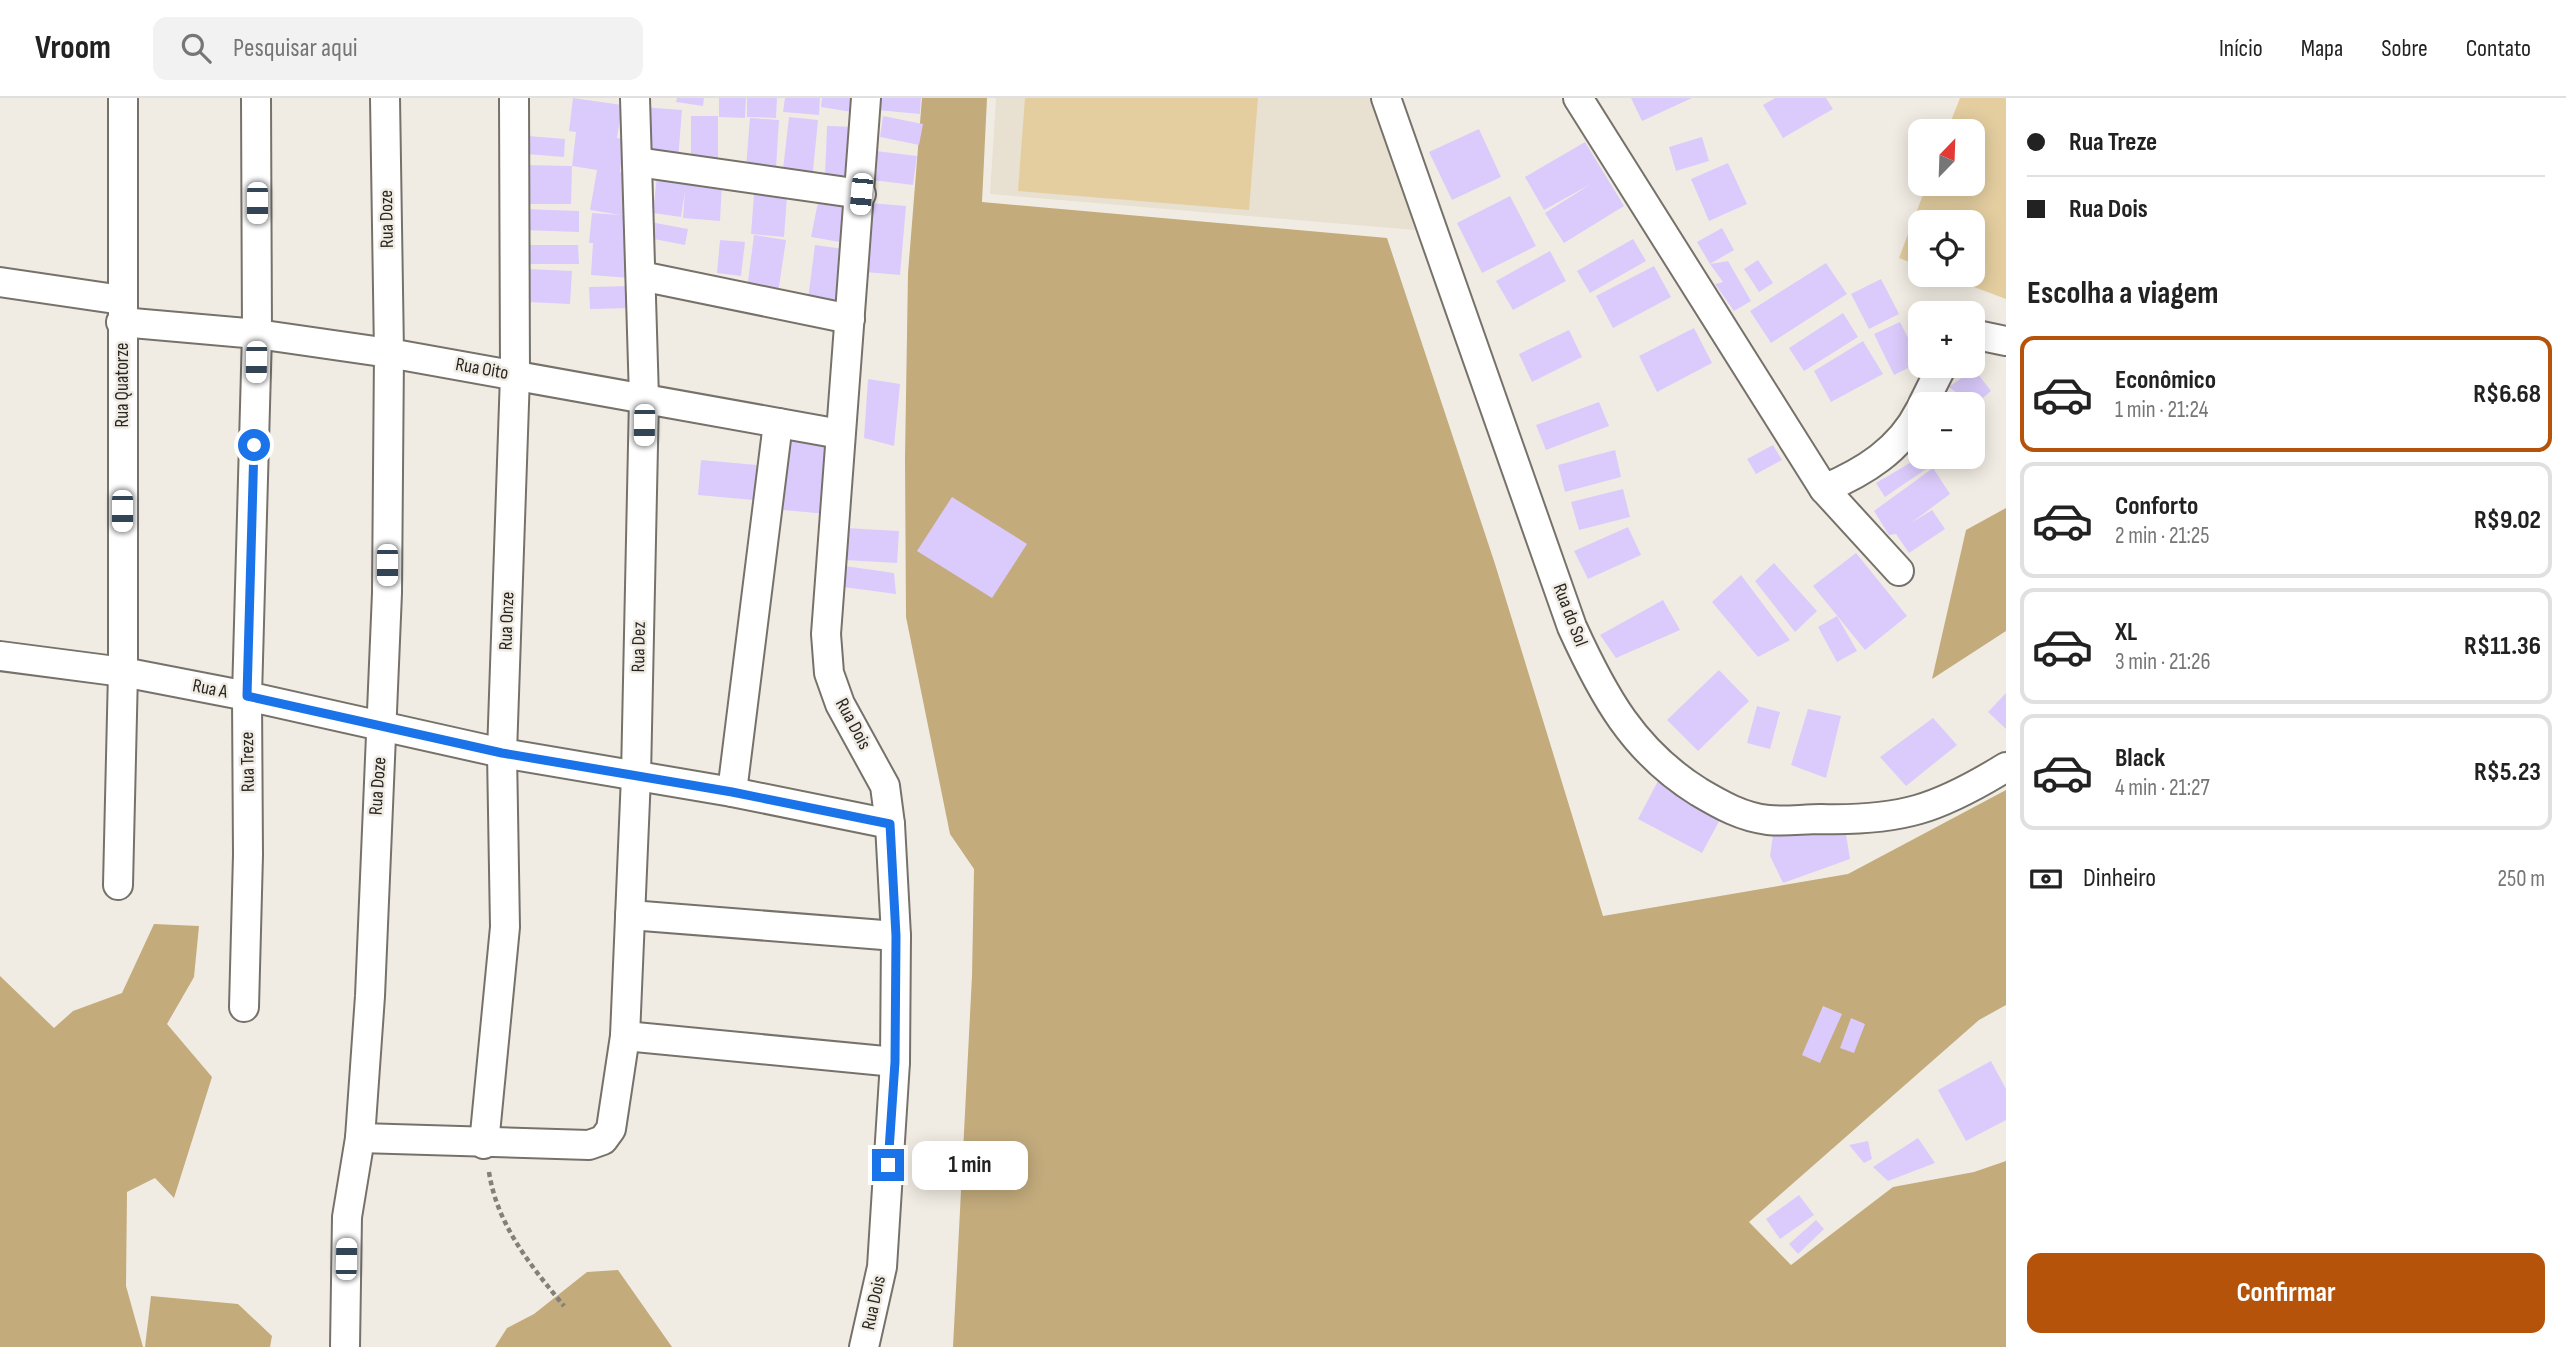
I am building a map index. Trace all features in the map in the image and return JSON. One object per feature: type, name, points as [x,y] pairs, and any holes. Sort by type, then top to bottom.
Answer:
[{"type":"street","name":"Rua Quatorze","points":[[118,885],[122,672],[123,98]]},
{"type":"street","name":"Rua Treze","points":[[244,1007],[248,855],[247,696],[257,334],[256,98]]},
{"type":"street","name":"Rua Doze","points":[[345,1347],[347,1217],[360,1138],[370,996],[375,826],[387,593],[390,353],[385,98]]},
{"type":"street","name":"Rua Onze","points":[[484,1144],[505,927],[502,753],[515,375],[514,98]]},
{"type":"street","name":"Rua Dez","points":[[484,1144],[589,1145],[606,1138],[611,1129],[625,1036],[636,776],[644,398],[635,98]]},
{"type":"street","name":"Rua Dois","points":[[864,1347],[882,1267],[895,1062],[896,936],[890,824],[885,786],[840,704],[829,673],[827,634],[866,98]]},
{"type":"street","name":"Rua do Sol","points":[[1386,98],[1572,627],[1599,685],[1636,740],[1659,764],[1717,803],[1728,809],[1768,820],[1850,820],[1912,813],[1945,802],[2006,767]]},
{"type":"street","points":[[1578,98],[1825,488],[1899,571]]},
{"type":"street","points":[[637,162],[861,194]]},
{"type":"street","points":[[641,276],[850,319]]},
{"type":"street","name":"Rua Oito","points":[[0,282],[122,311],[390,353],[840,434]]},
{"type":"street","points":[[1985,337],[2006,341]]},
{"type":"street","points":[[732,792],[778,423]]},
{"type":"street","points":[[1825,488],[1859,474],[1890,451],[1908,426]]},
{"type":"street","name":"Rua A","points":[[0,656],[122,672],[247,696],[502,753],[732,792],[890,824]]},
{"type":"street","points":[[630,915],[896,936]]},
{"type":"street","points":[[625,1036],[895,1062]]},
{"type":"street","points":[[360,1138],[484,1144]]},
{"type":"path","points":[[484,1144],[492,1195],[523,1256],[564,1306]]},
{"type":"shaded area","points":[[922,98],[987,98],[982,202],[1387,238],[1495,564],[1603,916],[1848,874],[2006,790],[2006,1005],[1979,1020],[1749,1222],[1791,1265],[1893,1187],[1974,1172],[2006,1161],[2006,1347],[953,1347],[972,976],[974,869],[950,834],[906,617],[908,273]]},
{"type":"shaded area","points":[[996,98],[1375,98],[1415,230],[990,194]]},
{"type":"shaded area","points":[[1025,98],[1258,98],[1249,210],[1018,191]]},
{"type":"shaded area","points":[[1960,98],[2006,98],[2006,299],[1974,287],[1985,287],[1985,210],[1917,210],[1922,196],[1985,196],[1985,119],[1952,119]]},
{"type":"shaded area","points":[[1908,234],[1908,261],[1899,258]]},
{"type":"shaded area","points":[[2006,508],[2006,631],[1932,679],[1966,530]]},
{"type":"shaded area","points":[[154,924],[199,926],[194,977],[167,1024],[212,1077],[174,1198],[155,1178],[127,1192],[126,1286],[143,1347],[0,1347],[0,976],[54,1028],[73,1011],[122,993]]},
{"type":"shaded area","points":[[618,1270],[672,1347],[495,1347],[507,1328],[534,1314],[587,1272]]},
{"type":"shaded area","points":[[151,1296],[238,1304],[272,1336],[270,1347],[145,1347]]},
{"type":"building","points":[[573,98],[622,105],[617,138],[624,139],[620,172],[636,175],[630,278],[591,275],[593,243],[589,243],[592,213],[621,215],[590,210],[597,170],[572,166],[576,132],[569,131]]},
{"type":"building","points":[[677,98],[704,98],[703,106],[676,102]]},
{"type":"building","points":[[719,98],[746,98],[745,118],[719,117]]},
{"type":"building","points":[[747,98],[777,98],[776,118],[747,117]]},
{"type":"building","points":[[785,98],[820,98],[819,115],[783,112]]},
{"type":"building","points":[[822,98],[855,98],[852,112],[821,107]]},
{"type":"building","points":[[879,98],[921,98],[920,114],[877,110]]},
{"type":"building","points":[[1631,98],[1692,98],[1642,121]]},
{"type":"building","points":[[1775,98],[1826,98],[1833,109],[1783,138],[1763,105]]},
{"type":"building","points":[[642,107],[682,110],[678,160],[638,157]]},
{"type":"building","points":[[691,116],[718,116],[718,159],[691,159]]},
{"type":"building","points":[[883,116],[923,124],[919,145],[880,137]]},
{"type":"building","points":[[789,117],[818,120],[812,181],[782,178]]},
{"type":"building","points":[[750,118],[779,120],[776,169],[746,167]]},
{"type":"building","points":[[827,126],[858,127],[856,179],[825,177]]},
{"type":"building","points":[[1479,129],[1501,177],[1452,200],[1429,152]]},
{"type":"building","points":[[528,136],[565,139],[564,157],[526,154]]},
{"type":"building","points":[[1702,137],[1709,161],[1676,171],[1669,147]]},
{"type":"building","points":[[1585,142],[1624,206],[1564,243],[1545,213],[1591,184],[1544,210],[1525,177]]},
{"type":"building","points":[[876,151],[917,156],[913,185],[872,180]]},
{"type":"building","points":[[1728,163],[1747,204],[1709,221],[1691,179]]},
{"type":"building","points":[[524,165],[572,166],[571,204],[524,204]]},
{"type":"building","points":[[657,176],[722,183],[720,221],[683,218],[685,191],[681,217],[653,213]]},
{"type":"building","points":[[754,194],[787,196],[784,237],[751,234]]},
{"type":"building","points":[[1510,196],[1536,246],[1482,273],[1457,223]]},
{"type":"building","points":[[819,197],[848,203],[840,242],[811,237]]},
{"type":"building","points":[[870,203],[906,206],[900,275],[865,272]]},
{"type":"building","points":[[522,209],[579,211],[579,232],[522,230]]},
{"type":"building","points":[[645,221],[688,229],[685,245],[643,237]]},
{"type":"building","points":[[1722,228],[1734,250],[1710,264],[1697,242]]},
{"type":"building","points":[[754,235],[786,240],[778,293],[747,289]]},
{"type":"building","points":[[1633,239],[1646,261],[1590,293],[1577,271]]},
{"type":"building","points":[[720,240],[745,242],[741,276],[717,273]]},
{"type":"building","points":[[529,245],[578,245],[579,264],[529,264]]},
{"type":"building","points":[[815,245],[844,249],[837,303],[808,299]]},
{"type":"building","points":[[1550,251],[1566,281],[1513,310],[1496,281]]},
{"type":"building","points":[[1758,260],[1773,283],[1759,292],[1744,269]]},
{"type":"building","points":[[1728,261],[1751,301],[1734,311],[1715,284],[1723,282],[1710,264]]},
{"type":"building","points":[[1826,263],[1847,294],[1771,343],[1750,311]]},
{"type":"building","points":[[1654,266],[1671,297],[1613,328],[1596,296]]},
{"type":"building","points":[[528,269],[572,271],[570,304],[527,302]]},
{"type":"building","points":[[1881,279],[1899,314],[1869,329],[1851,294]]},
{"type":"building","points":[[632,286],[633,308],[590,309],[589,287]]},
{"type":"building","points":[[1843,313],[1858,337],[1804,371],[1789,348]]},
{"type":"building","points":[[1900,322],[1908,338],[1908,368],[1894,375],[1874,334]]},
{"type":"building","points":[[1694,328],[1712,363],[1657,392],[1639,356]]},
{"type":"building","points":[[1569,330],[1582,357],[1532,382],[1519,354]]},
{"type":"building","points":[[1863,341],[1883,374],[1831,402],[1814,371]]},
{"type":"building","points":[[1962,378],[1981,378],[1991,391],[1985,396],[1985,392],[1956,392],[1949,387]]},
{"type":"building","points":[[868,379],[900,384],[894,446],[864,438]]},
{"type":"building","points":[[1599,402],[1609,426],[1546,450],[1536,425]]},
{"type":"building","points":[[789,440],[832,443],[827,514],[783,510]]},
{"type":"building","points":[[1773,445],[1782,460],[1756,474],[1747,459]]},
{"type":"building","points":[[1615,450],[1621,477],[1565,492],[1558,465]]},
{"type":"building","points":[[701,460],[757,465],[754,500],[698,495]]},
{"type":"building","points":[[1908,464],[1908,469],[1926,469],[1885,497],[1876,483]]},
{"type":"building","points":[[1932,469],[1950,494],[1911,523],[1932,510],[1945,529],[1909,553],[1896,534],[1889,535],[1874,511]]},
{"type":"building","points":[[1623,489],[1630,517],[1579,530],[1571,502]]},
{"type":"building","points":[[952,497],[1027,544],[992,598],[917,551]]},
{"type":"building","points":[[1628,527],[1641,555],[1588,579],[1574,551]]},
{"type":"building","points":[[846,528],[899,531],[897,563],[844,560]]},
{"type":"building","points":[[1856,553],[1907,616],[1865,650],[1813,586]]},
{"type":"building","points":[[1774,563],[1817,611],[1795,632],[1755,581]]},
{"type":"building","points":[[845,566],[894,573],[896,594],[843,587]]},
{"type":"building","points":[[1741,575],[1790,640],[1758,657],[1712,602]]},
{"type":"building","points":[[1663,600],[1680,630],[1616,658],[1600,635]]},
{"type":"building","points":[[1837,616],[1857,651],[1837,662],[1818,627]]},
{"type":"building","points":[[1719,670],[1749,701],[1698,751],[1667,720]]},
{"type":"building","points":[[2006,693],[2006,729],[1988,712]]},
{"type":"building","points":[[1757,706],[1780,712],[1770,749],[1747,743]]},
{"type":"building","points":[[1808,709],[1841,716],[1826,778],[1791,765]]},
{"type":"building","points":[[1933,718],[1957,745],[1906,786],[1880,757]]},
{"type":"building","points":[[1659,779],[1723,814],[1702,853],[1638,819]]},
{"type":"building","points":[[1774,828],[1845,828],[1850,859],[1783,883],[1770,856]]},
{"type":"building","points":[[1823,1006],[1842,1014],[1820,1063],[1802,1055]]},
{"type":"building","points":[[1851,1018],[1865,1024],[1854,1053],[1840,1048]]},
{"type":"building","points":[[1991,1061],[2006,1089],[2006,1120],[1966,1141],[1938,1090]]},
{"type":"building","points":[[1918,1138],[1935,1163],[1888,1181],[1873,1167]]},
{"type":"building","points":[[1868,1141],[1872,1159],[1864,1163],[1849,1145]]},
{"type":"building","points":[[1799,1195],[1814,1215],[1780,1239],[1766,1219]]},
{"type":"building","points":[[1816,1220],[1824,1229],[1798,1254],[1789,1244]]},
{"type":"route","points":[[254,445],[247,696],[502,753],[732,792],[890,824],[896,936],[895,1062],[888,1165]]}]
